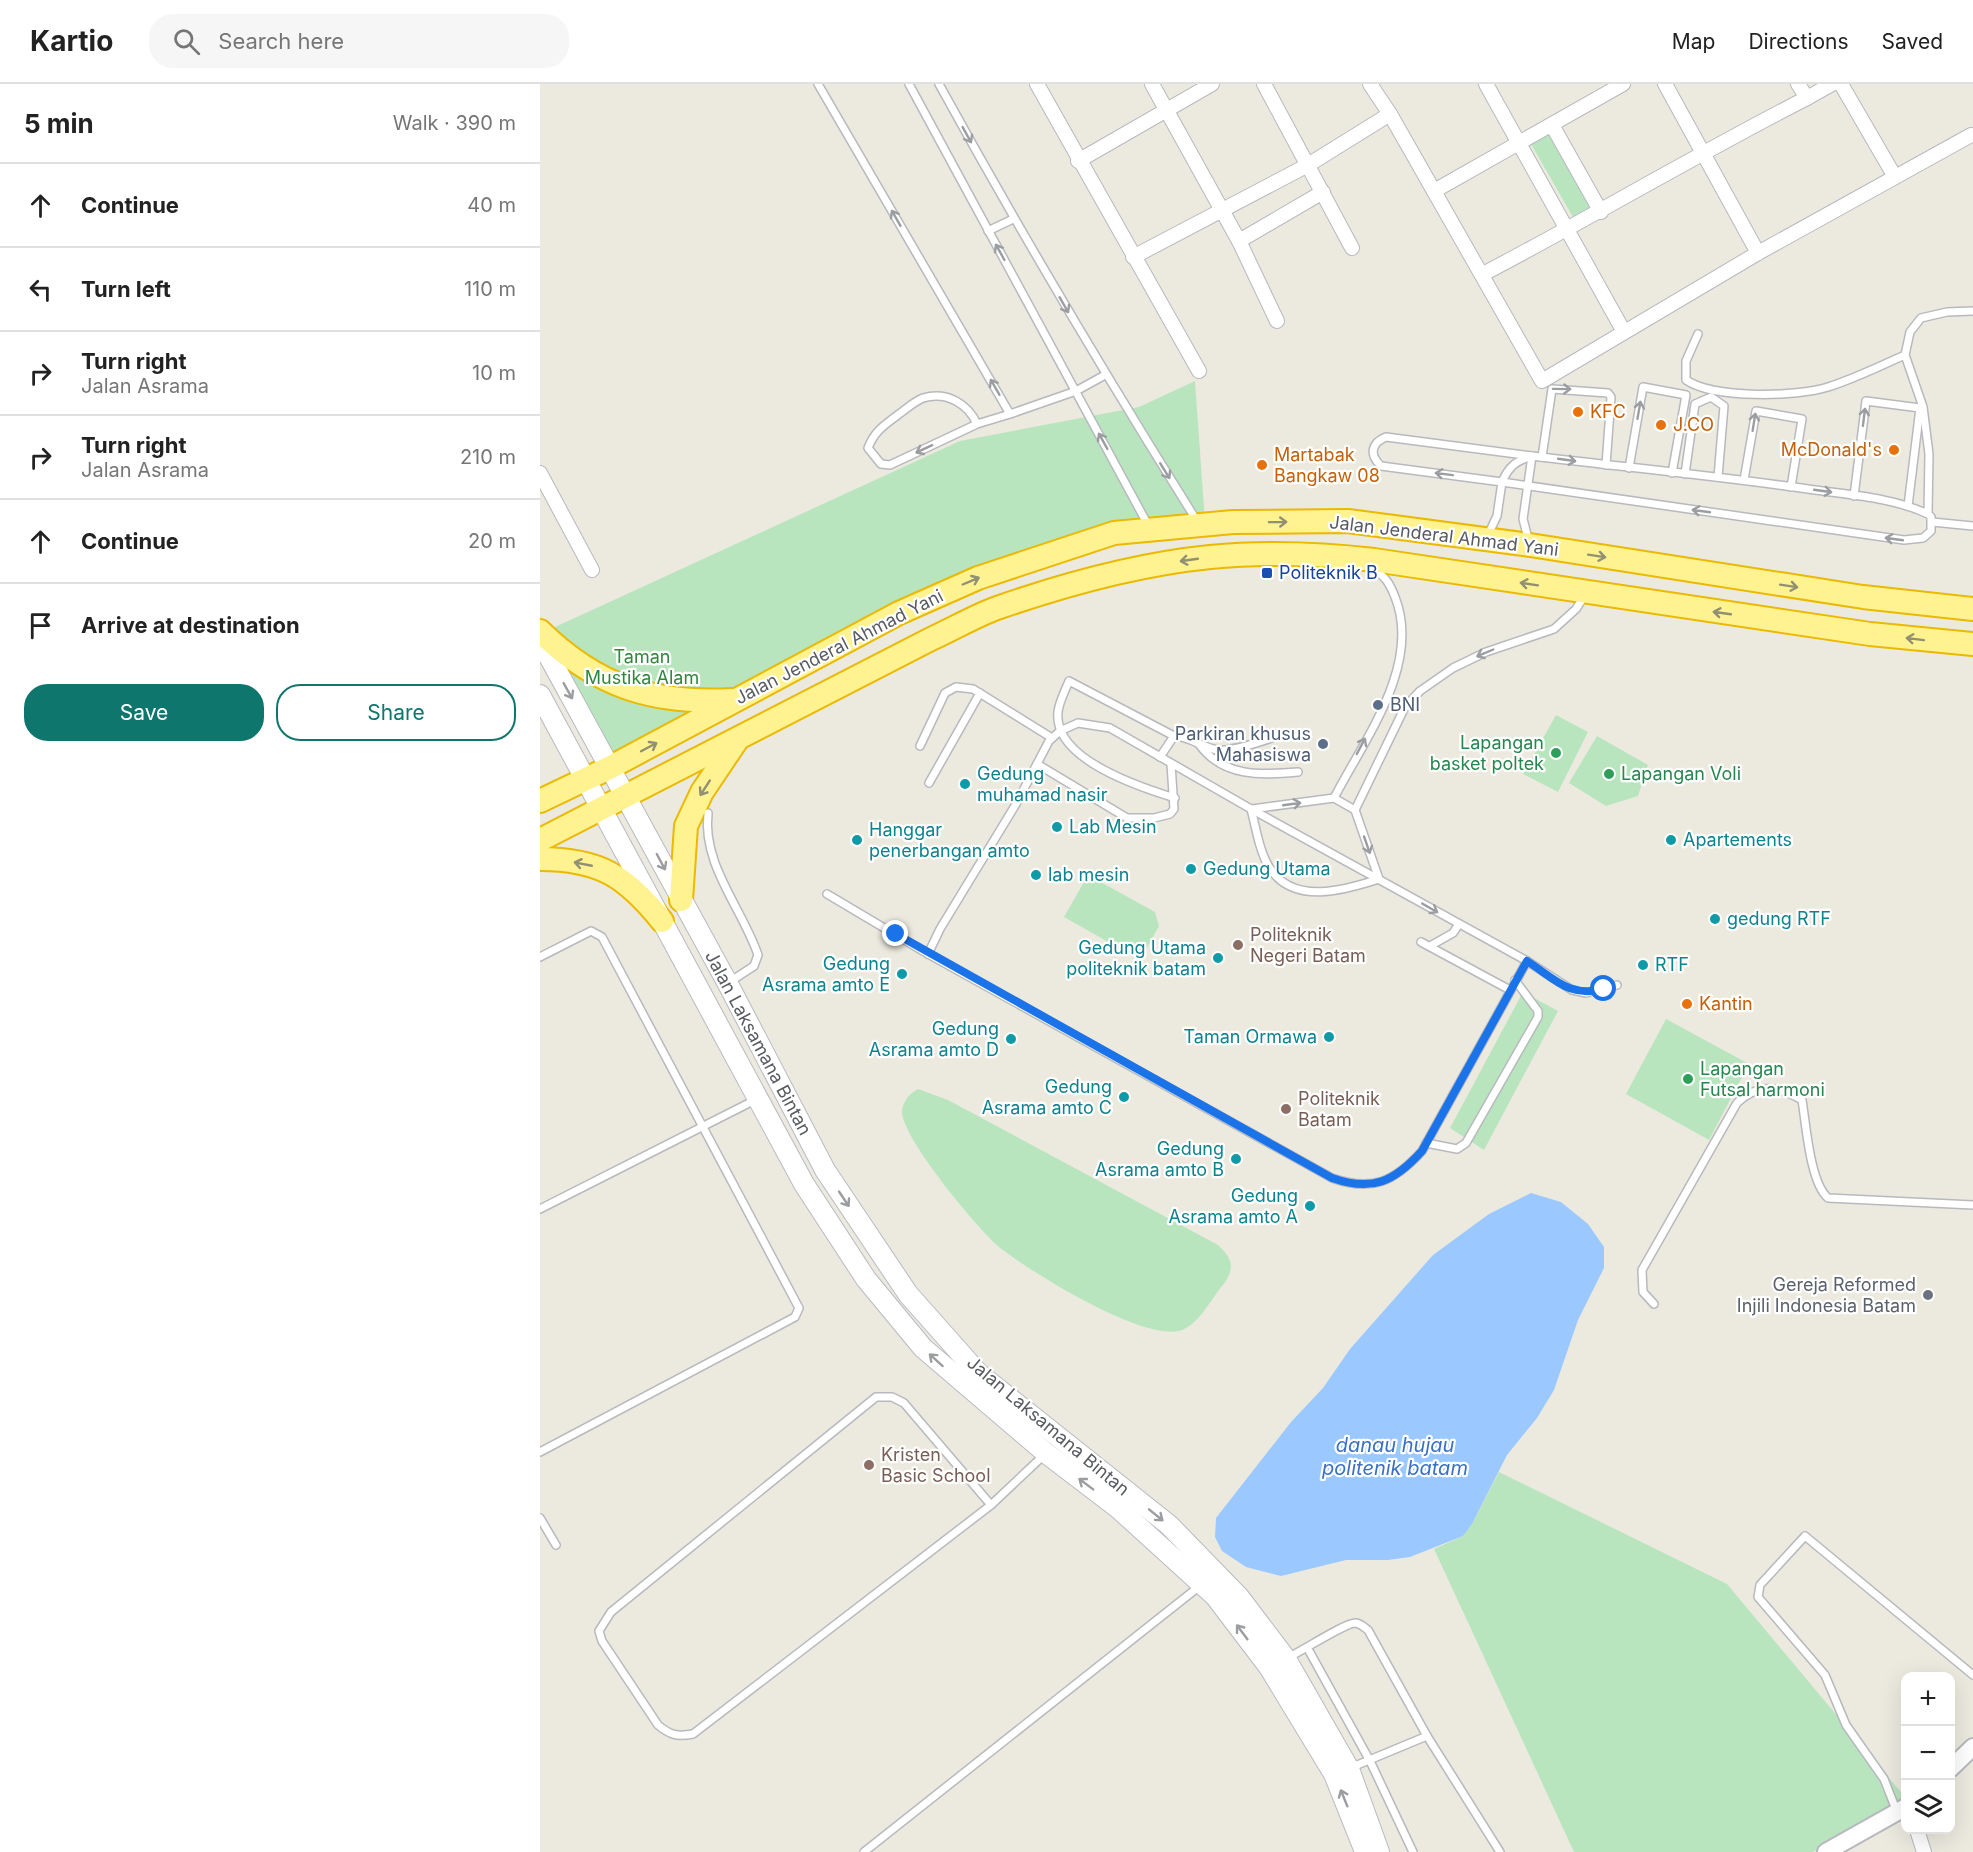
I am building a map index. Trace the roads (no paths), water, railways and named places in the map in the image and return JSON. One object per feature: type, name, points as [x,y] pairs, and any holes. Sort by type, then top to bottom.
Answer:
[{"type":"highway","name":"Jalan Jenderal Ahmad Yani","points":[[540,801],[585,781],[899,613],[978,578],[1114,533],[1233,522],[1348,520],[1530,545],[1852,596],[1973,609]]},
{"type":"highway","points":[[1233,522],[1226,537],[1234,556]]},
{"type":"highway","name":"Jalan Jenderal Ahmad Yani","points":[[540,840],[599,807],[738,739],[931,639],[996,609],[1164,563],[1234,556],[1349,557],[1870,634],[1973,644]]},
{"type":"highway","points":[[540,632],[572,661],[592,674],[638,693],[691,700],[735,699]]},
{"type":"highway","points":[[681,900],[682,849],[689,818],[702,792],[738,739]]},
{"type":"highway","points":[[540,859],[576,863],[611,872],[633,886],[662,921]]},
{"type":"main road","name":"Jalan Laksamana Bintan","points":[[540,640],[728,984],[825,1170],[908,1294],[978,1373],[1169,1525],[1239,1597],[1342,1771],[1379,1852]]},
{"type":"main road","name":"Jalan Laksamana Bintan","points":[[540,695],[804,1184],[866,1279],[923,1348],[1046,1453],[1118,1508],[1203,1583],[1277,1663]]},
{"type":"main road","points":[[804,1184],[825,1170]]},
{"type":"main road","name":"Jalan Laksamana Bintan","points":[[1342,1771],[1365,1852]]},
{"type":"street","points":[[1037,84],[1078,161],[1199,371]]},
{"type":"street","points":[[1152,84],[1239,241],[1277,321]]},
{"type":"street","points":[[1078,161],[1212,84]]},
{"type":"street","points":[[1264,84],[1352,248]]},
{"type":"street","points":[[1370,84],[1390,114],[1483,274],[1542,381],[1758,253],[1971,135]]},
{"type":"street","points":[[1486,84],[1624,332]]},
{"type":"street","points":[[1434,190],[1623,84]]},
{"type":"street","points":[[1665,84],[1758,253]]},
{"type":"street","points":[[1798,84],[1807,98]]},
{"type":"street","points":[[1483,274],[1601,212],[1701,152],[1832,84]]},
{"type":"street","points":[[1841,84],[1895,177]]},
{"type":"street","points":[[1133,257],[1308,165],[1390,114]]},
{"type":"street","points":[[1552,125],[1601,212]]},
{"type":"street","points":[[1239,241],[1323,192]]},
{"type":"street","points":[[540,473],[592,570]]},
{"type":"street","points":[[1955,1764],[1973,1747]]},
{"type":"street","points":[[1826,1852],[1901,1810]]},
{"type":"street","points":[[1918,1834],[1924,1852]]},
{"type":"lane","points":[[818,84],[1010,414]]},
{"type":"lane","points":[[909,84],[1151,530]]},
{"type":"lane","points":[[939,84],[1013,219],[1105,375],[1199,524]]},
{"type":"lane","points":[[988,231],[1013,219]]},
{"type":"lane","points":[[1928,514],[1908,506],[1854,496],[1744,480],[1386,437],[1377,441],[1372,450],[1374,460],[1381,466],[1904,540],[1923,538],[1931,531],[1932,522],[1928,514],[1929,454],[1923,407],[1905,355],[1910,332],[1921,318],[1947,312],[1973,311]]},
{"type":"lane","points":[[1698,334],[1686,361],[1686,380],[1695,386],[1735,393],[1785,393],[1826,388],[1905,355]]},
{"type":"lane","points":[[977,424],[971,411],[960,402],[935,396],[921,398],[874,432],[868,447],[881,464],[890,465],[977,424],[1076,391],[1105,375]]},
{"type":"lane","points":[[1629,468],[1643,387],[1686,395],[1672,473]]},
{"type":"lane","points":[[1542,457],[1552,389],[1608,393],[1611,397],[1606,465]]},
{"type":"lane","points":[[1686,474],[1695,404],[1711,398],[1722,402],[1725,409],[1718,477]]},
{"type":"lane","points":[[1854,496],[1866,400],[1920,408],[1908,506]]},
{"type":"lane","points":[[1744,480],[1756,411],[1802,419],[1791,487]]},
{"type":"lane","points":[[1486,539],[1497,516],[1502,482],[1513,465],[1532,456]]},
{"type":"lane","points":[[1530,545],[1523,519],[1532,456]]},
{"type":"lane","points":[[1932,522],[1973,526]]},
{"type":"lane","points":[[1334,798],[1391,688],[1400,663],[1402,634],[1399,608],[1389,584],[1380,573],[1349,557]]},
{"type":"lane","points":[[1355,810],[1406,707],[1420,691],[1453,668],[1486,652],[1554,629],[1576,609],[1586,593]]},
{"type":"lane","points":[[1175,798],[1137,787],[1086,759],[1068,746],[1057,714],[1069,681],[1174,736],[1184,736],[1199,744],[1221,750],[1287,733]]},
{"type":"lane","points":[[920,746],[945,693],[963,686],[980,693],[1052,738]]},
{"type":"lane","points":[[929,783],[980,693]]},
{"type":"lane","points":[[928,954],[940,929],[1052,738],[1062,730],[1078,723],[1110,728],[1251,809],[1527,961],[1580,993],[1617,985]]},
{"type":"lane","points":[[1160,757],[1174,736]]},
{"type":"lane","points":[[1199,744],[1217,761],[1247,774],[1298,772]]},
{"type":"lane","points":[[1037,764],[1127,818],[1155,819],[1170,814],[1174,809],[1171,764]]},
{"type":"lane","points":[[1251,809],[1334,798],[1355,810],[1379,879]]},
{"type":"lane","points":[[1251,809],[1264,856],[1280,880],[1304,889],[1326,893],[1343,892],[1379,879]]},
{"type":"lane","points":[[708,813],[706,828],[712,857],[758,955],[754,966],[728,984]]},
{"type":"lane","points":[[827,894],[928,954],[1332,1178],[1362,1186],[1374,1185],[1391,1177],[1410,1164],[1426,1143],[1527,961]]},
{"type":"lane","points":[[1430,946],[1453,933],[1459,924]]},
{"type":"lane","points":[[540,957],[591,931],[600,935],[799,1308],[798,1315],[540,1452]]},
{"type":"lane","points":[[1421,942],[1510,990]]},
{"type":"lane","points":[[1426,1143],[1457,1149],[1466,1143],[1538,1017],[1538,1011],[1515,980]]},
{"type":"lane","points":[[1654,1304],[1643,1292],[1642,1270],[1737,1103],[1746,1094],[1760,1088],[1773,1087],[1802,1100],[1814,1170],[1823,1194],[1828,1198],[1973,1205]]},
{"type":"lane","points":[[540,1209],[758,1099]]},
{"type":"lane","points":[[991,1505],[904,1403],[892,1397],[876,1397],[611,1612],[599,1631],[602,1641],[658,1725],[668,1734],[680,1737],[693,1734],[991,1505],[1046,1453]]},
{"type":"lane","points":[[540,1518],[556,1545]]},
{"type":"lane","points":[[1901,1810],[1884,1779],[1846,1725],[1825,1675],[1758,1597],[1760,1585],[1805,1536],[1973,1675]]},
{"type":"lane","points":[[864,1852],[1203,1583]]},
{"type":"lane","points":[[1277,1663],[1308,1649],[1346,1624],[1354,1623],[1368,1630],[1427,1736],[1500,1852]]},
{"type":"lane","points":[[1308,1649],[1370,1761],[1413,1852]]},
{"type":"lane","points":[[1342,1771],[1427,1736]]},
{"type":"water","name":"danau hujau politenik batam","points":[[1531,1193],[1561,1202],[1588,1224],[1604,1247],[1604,1268],[1578,1320],[1554,1390],[1537,1418],[1507,1455],[1472,1524],[1463,1536],[1410,1557],[1388,1560],[1346,1560],[1281,1576],[1246,1567],[1222,1551],[1215,1537],[1216,1518],[1291,1422],[1323,1388],[1350,1349],[1433,1255],[1489,1214]]},
{"type":"place","name":"KFC","points":[[1578,412]]},
{"type":"place","name":"J.CO","points":[[1661,425]]},
{"type":"place","name":"McDonald's","points":[[1894,450]]},
{"type":"place","name":"Martabak Bangkaw 08","points":[[1262,465]]},
{"type":"place","name":"Politeknik B","points":[[1267,573]]},
{"type":"place","name":"BNI","points":[[1378,705]]},
{"type":"place","name":"Parkiran khusus Mahasiswa","points":[[1323,744]]},
{"type":"place","name":"Lapangan basket poltek","points":[[1556,753]]},
{"type":"place","name":"Lapangan Voli","points":[[1609,774]]},
{"type":"place","name":"Gedung muhamad nasir","points":[[965,784]]},
{"type":"place","name":"Lab Mesin","points":[[1057,827]]},
{"type":"place","name":"Hanggar penerbangan amto","points":[[857,840]]},
{"type":"place","name":"Apartements","points":[[1671,840]]},
{"type":"place","name":"Gedung Utama","points":[[1191,869]]},
{"type":"place","name":"lab mesin","points":[[1036,875]]},
{"type":"place","name":"gedung RTF","points":[[1715,919]]},
{"type":"place","name":"Politeknik Negeri Batam","points":[[1238,945]]},
{"type":"place","name":"Gedung Utama politeknik batam","points":[[1218,958]]},
{"type":"place","name":"RTF","points":[[1643,965]]},
{"type":"place","name":"Gedung Asrama amto E","points":[[902,974]]},
{"type":"place","name":"Kantin","points":[[1687,1004]]},
{"type":"place","name":"Taman Ormawa","points":[[1329,1037]]},
{"type":"place","name":"Gedung Asrama amto D","points":[[1011,1039]]},
{"type":"place","name":"Lapangan Futsal harmoni","points":[[1688,1079]]},
{"type":"place","name":"Gedung Asrama amto C","points":[[1124,1097]]},
{"type":"place","name":"Politeknik Batam","points":[[1286,1109]]},
{"type":"place","name":"Gedung Asrama amto B","points":[[1236,1159]]},
{"type":"place","name":"Gedung Asrama amto A","points":[[1310,1206]]},
{"type":"place","name":"Gereja Reformed Injili Indonesia Batam","points":[[1928,1295]]},
{"type":"place","name":"Kristen Basic School","points":[[869,1465]]},
{"type":"park label","name":"Taman Mustika Alam","points":[[642,667]]}]
